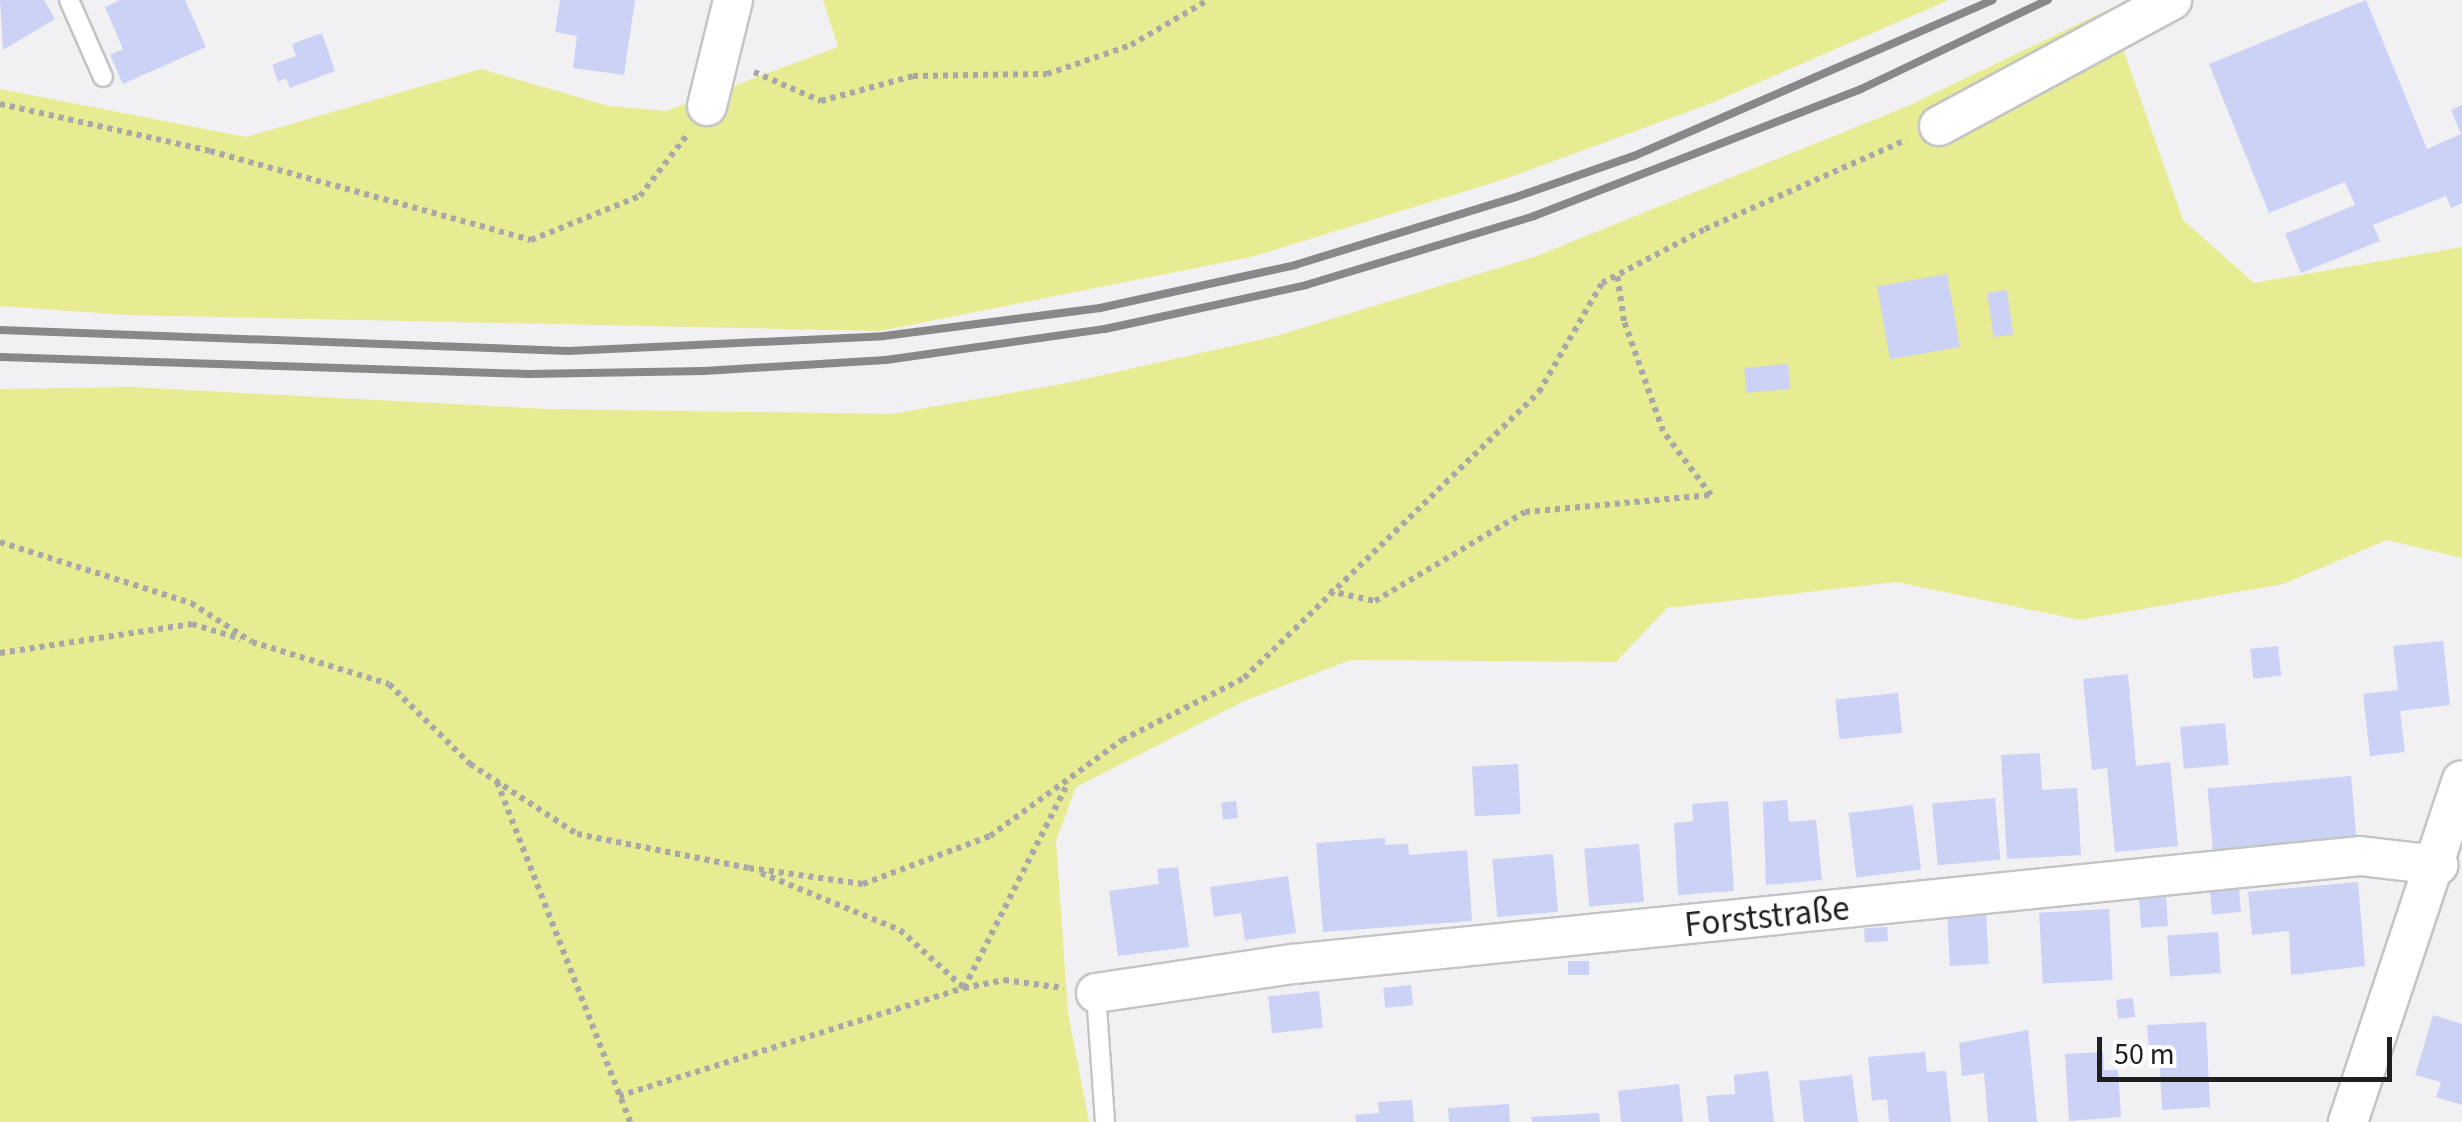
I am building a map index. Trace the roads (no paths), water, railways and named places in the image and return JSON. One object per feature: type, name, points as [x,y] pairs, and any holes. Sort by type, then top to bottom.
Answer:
[{"type":"street","points":[[707,106],[733,0]]},
{"type":"street","points":[[1939,126],[2172,0]]},
{"type":"street","points":[[2348,1122],[2438,865],[2462,780]]},
{"type":"street","name":"Forststraße","points":[[1096,993],[1294,964],[2360,856],[2438,865]]},
{"type":"lane","points":[[69,0],[103,77]]},
{"type":"lane","points":[[1096,993],[1105,1122]]},
{"type":"railway","points":[[0,330],[569,351],[884,336],[1100,308],[1295,265],[1516,197],[1634,156],[1993,0]]},
{"type":"railway","points":[[0,357],[528,374],[704,371],[886,360],[1105,329],[1306,285],[1534,216],[1861,89],[2048,0]]}]
